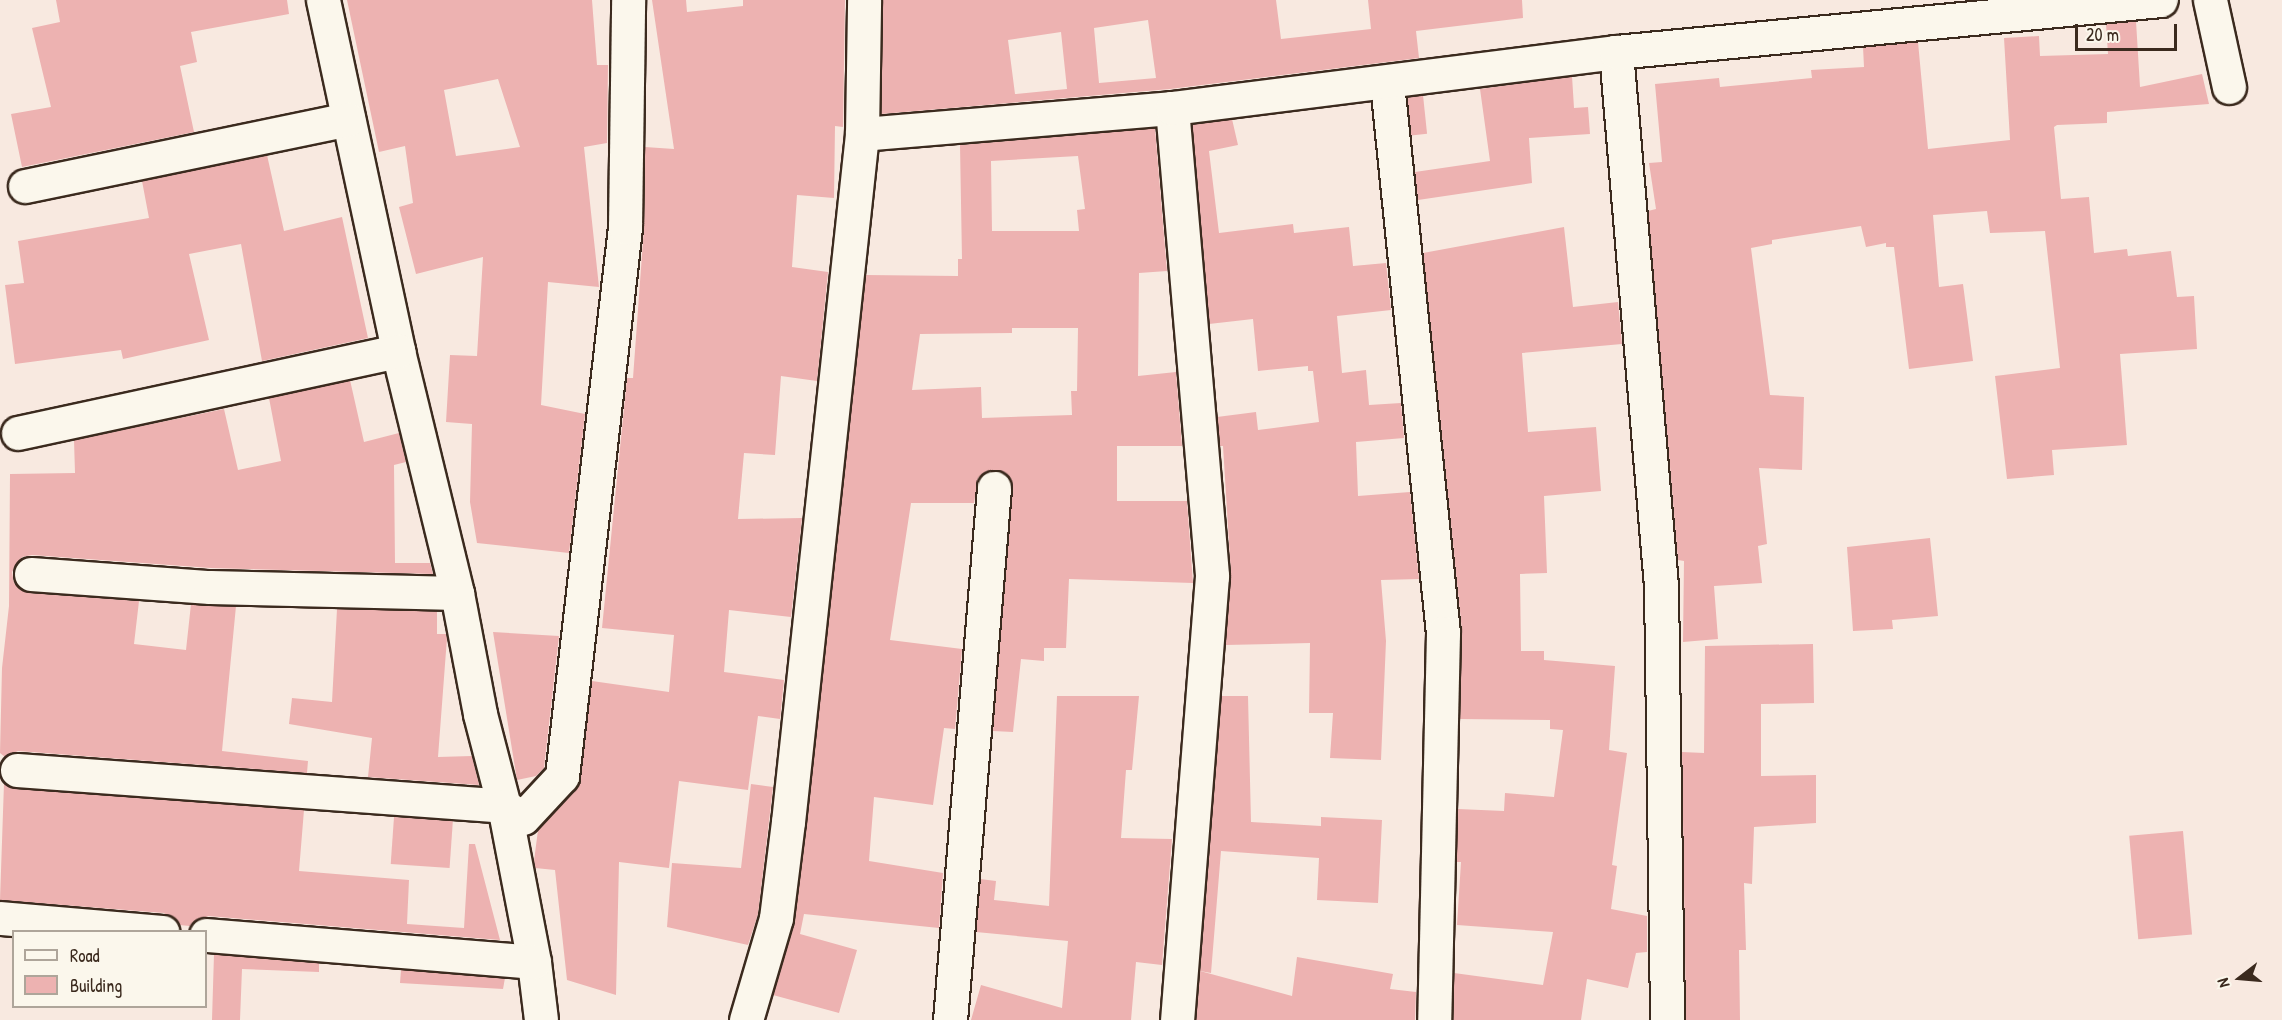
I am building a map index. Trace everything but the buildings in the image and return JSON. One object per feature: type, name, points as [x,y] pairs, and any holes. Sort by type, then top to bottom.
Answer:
[{"type":"street","points":[[323,0],[398,351],[457,593],[480,714],[504,806],[534,962],[540,1020]]},
{"type":"street","points":[[17,770],[504,806],[523,818],[562,776],[625,227],[628,0]]},
{"type":"street","points":[[746,1020],[776,918],[862,134],[864,0]]},
{"type":"street","points":[[862,134],[1172,108],[1387,83],[1616,52],[2161,0]]},
{"type":"street","points":[[2210,0],[2229,87]]},
{"type":"street","points":[[1616,52],[1661,586],[1667,1020]]},
{"type":"street","points":[[1387,83],[1443,633],[1434,1020]]},
{"type":"street","points":[[1172,108],[1212,576],[1177,1020]]},
{"type":"street","points":[[25,186],[348,119]]},
{"type":"street","points":[[18,433],[398,351]]},
{"type":"street","points":[[950,1020],[994,488]]},
{"type":"street","points":[[31,574],[210,587],[457,593]]},
{"type":"street","points":[[0,918],[139,930]]},
{"type":"street","points":[[207,935],[534,962]]}]
